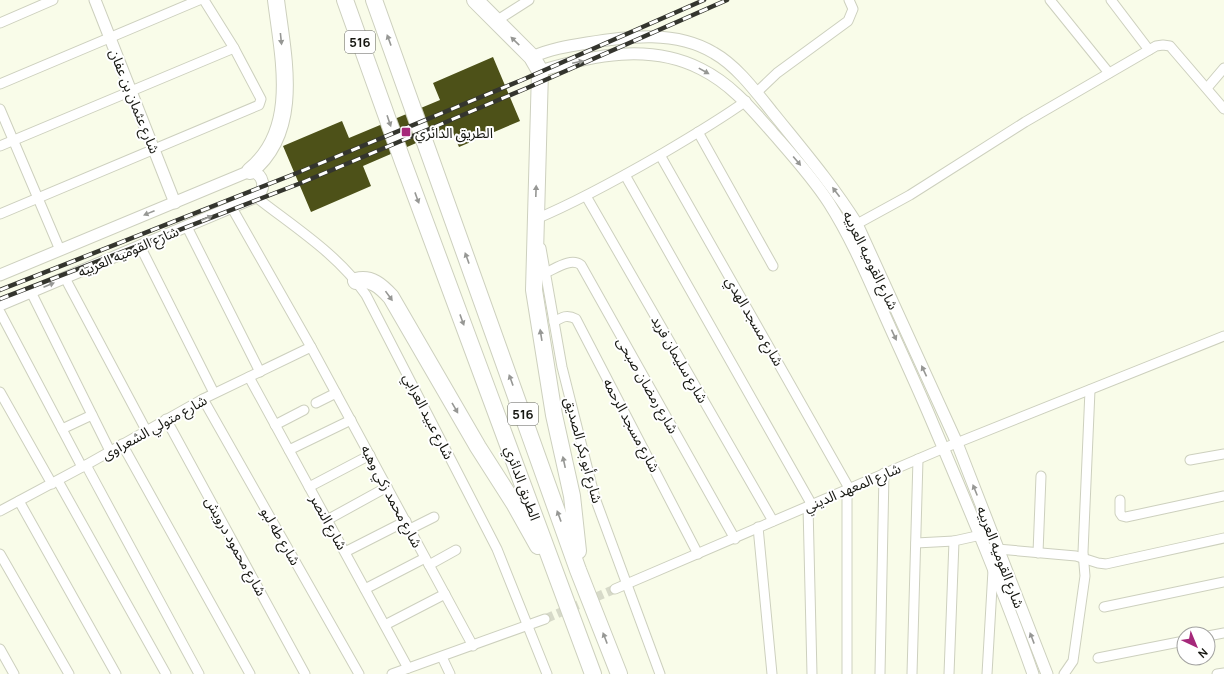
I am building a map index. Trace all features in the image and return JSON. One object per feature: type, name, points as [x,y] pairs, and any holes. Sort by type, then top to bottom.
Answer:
[{"type":"highway","points":[[250,172],[267,154],[278,133],[281,122],[285,79],[276,0]]},
{"type":"highway","name":"الطريق الدائري","points":[[345,0],[403,162],[593,674]]},
{"type":"highway","name":"الطريق الدائري","points":[[374,0],[403,77],[578,570],[619,674]]},
{"type":"highway","points":[[475,0],[532,57],[540,71],[534,290],[554,415],[572,496],[578,570]]},
{"type":"highway","points":[[356,281],[363,279],[371,281],[379,285],[390,297],[478,447],[514,505],[563,592]]},
{"type":"street","points":[[0,23],[53,0]]},
{"type":"street","name":"شارع عثمان بن عفان","points":[[95,0],[174,202]]},
{"type":"street","points":[[0,84],[199,0]]},
{"type":"street","points":[[0,214],[258,105],[261,99],[234,48],[204,0]]},
{"type":"street","points":[[496,21],[529,0]]},
{"type":"street","points":[[756,93],[776,73],[848,21],[853,9],[849,0]]},
{"type":"street","points":[[1050,0],[1109,73]]},
{"type":"street","points":[[1111,0],[1149,50]]},
{"type":"street","name":"شارع القوميه العربيه","points":[[532,57],[549,50],[617,38],[661,37],[697,44],[715,53],[736,71],[756,93],[837,194],[857,224],[957,443],[1047,674]]},
{"type":"street","points":[[857,224],[910,195],[1025,122],[1149,50],[1163,45],[1170,46],[1224,110]]},
{"type":"street","points":[[0,146],[234,48]]},
{"type":"street","name":"شارع القوميه العربيه","points":[[540,71],[617,54],[639,53],[660,55],[682,61],[702,69],[746,101],[797,161],[817,186],[839,220],[867,275],[981,535],[1033,674]]},
{"type":"street","points":[[1207,88],[1224,68]]},
{"type":"street","points":[[536,218],[586,196],[625,175],[698,132],[746,101]]},
{"type":"street","points":[[0,109],[60,250]]},
{"type":"street","points":[[698,132],[772,266]]},
{"type":"street","name":"شارع مسجد الهدي","points":[[660,155],[848,489]]},
{"type":"street","points":[[250,172],[260,176],[263,182],[260,193],[256,197]]},
{"type":"street","name":"شارع القوميه العربيه","points":[[0,275],[174,202],[250,172]]},
{"type":"street","points":[[625,175],[810,506],[812,674]]},
{"type":"street","name":"شارع سليمان فريد","points":[[586,196],[773,521]]},
{"type":"street","name":"شارع القوميه العربيه","points":[[0,305],[256,197]]},
{"type":"street","name":"شارع عبيد العرابي","points":[[256,197],[333,257],[356,281],[370,302],[497,549],[547,674]]},
{"type":"street","name":"شارع محمد زكي وهبه","points":[[232,208],[311,347],[473,646]]},
{"type":"street","name":"شارع أبو بكر الصديق","points":[[536,218],[562,367],[595,498],[625,584],[660,674]]},
{"type":"street","points":[[187,227],[260,372]]},
{"type":"street","points":[[140,246],[214,393]]},
{"type":"street","name":"شارع رمضان صبحى","points":[[545,273],[571,262],[576,262],[581,265],[735,538]]},
{"type":"street","points":[[65,278],[146,430]]},
{"type":"street","points":[[31,292],[110,451]]},
{"type":"street","points":[[0,312],[62,429],[199,674]]},
{"type":"street","name":"شارع مسجد الرحمه","points":[[554,322],[561,317],[569,316],[576,319],[698,554]]},
{"type":"street","name":"شارع المعهد الديني","points":[[615,589],[944,448],[1224,336]]},
{"type":"street","name":"شارع متولي الشعراوى","points":[[0,510],[55,482],[202,399],[311,347]]},
{"type":"street","name":"شارع النصر","points":[[249,377],[385,625],[407,671]]},
{"type":"street","points":[[1064,674],[1073,660],[1085,576],[1083,558],[1090,390]]},
{"type":"street","points":[[0,392],[55,482],[166,674]]},
{"type":"street","points":[[316,403],[336,393]]},
{"type":"street","name":"شارع طه لبو","points":[[202,399],[358,674]]},
{"type":"street","points":[[275,425],[304,410]]},
{"type":"street","points":[[62,429],[92,416]]},
{"type":"street","name":"شارع محمود درويش","points":[[166,419],[305,674]]},
{"type":"street","points":[[290,450],[351,420]]},
{"type":"street","points":[[122,444],[250,674]]},
{"type":"street","points":[[1190,460],[1224,454]]},
{"type":"street","points":[[309,487],[370,455]]},
{"type":"street","points":[[912,674],[918,459]]},
{"type":"street","points":[[880,674],[884,474]]},
{"type":"street","points":[[1038,553],[1041,476]]},
{"type":"street","points":[[327,520],[387,487]]},
{"type":"street","points":[[847,674],[848,489]]},
{"type":"street","points":[[1120,500],[1120,513],[1122,516],[1126,517],[1224,496]]},
{"type":"street","points":[[20,501],[116,674]]},
{"type":"street","points":[[345,552],[408,525],[434,517]]},
{"type":"street","points":[[758,527],[772,674]]},
{"type":"street","points":[[916,543],[954,541],[981,535]]},
{"type":"street","points":[[986,548],[1076,556],[1106,564],[1224,538]]},
{"type":"street","points":[[949,674],[954,541]]},
{"type":"street","points":[[365,589],[427,561],[456,550]]},
{"type":"street","points":[[0,554],[69,674]]},
{"type":"street","points":[[987,674],[993,568]]},
{"type":"street","points":[[1104,608],[1224,582]]},
{"type":"street","points":[[385,625],[445,594]]},
{"type":"street","points":[[392,674],[407,671],[546,619]]},
{"type":"street","points":[[1098,658],[1176,643]]},
{"type":"street","points":[[0,649],[14,674]]},
{"type":"street","points":[[442,657],[450,674]]},
{"type":"street","points":[[1217,674],[1224,673]]},
{"type":"building","points":[[493,57],[520,121],[459,147],[451,128],[363,166],[371,186],[311,212],[283,146],[342,121],[349,138],[440,100],[433,83]]},
{"type":"tunnel","points":[[545,619],[615,589]]},
{"type":"railway","points":[[0,290],[297,173],[522,80],[704,0]]},
{"type":"railway","points":[[0,299],[301,183],[527,88],[727,0]]},
{"type":"place","name":"الطريق الدائري","points":[[406,132]]}]
